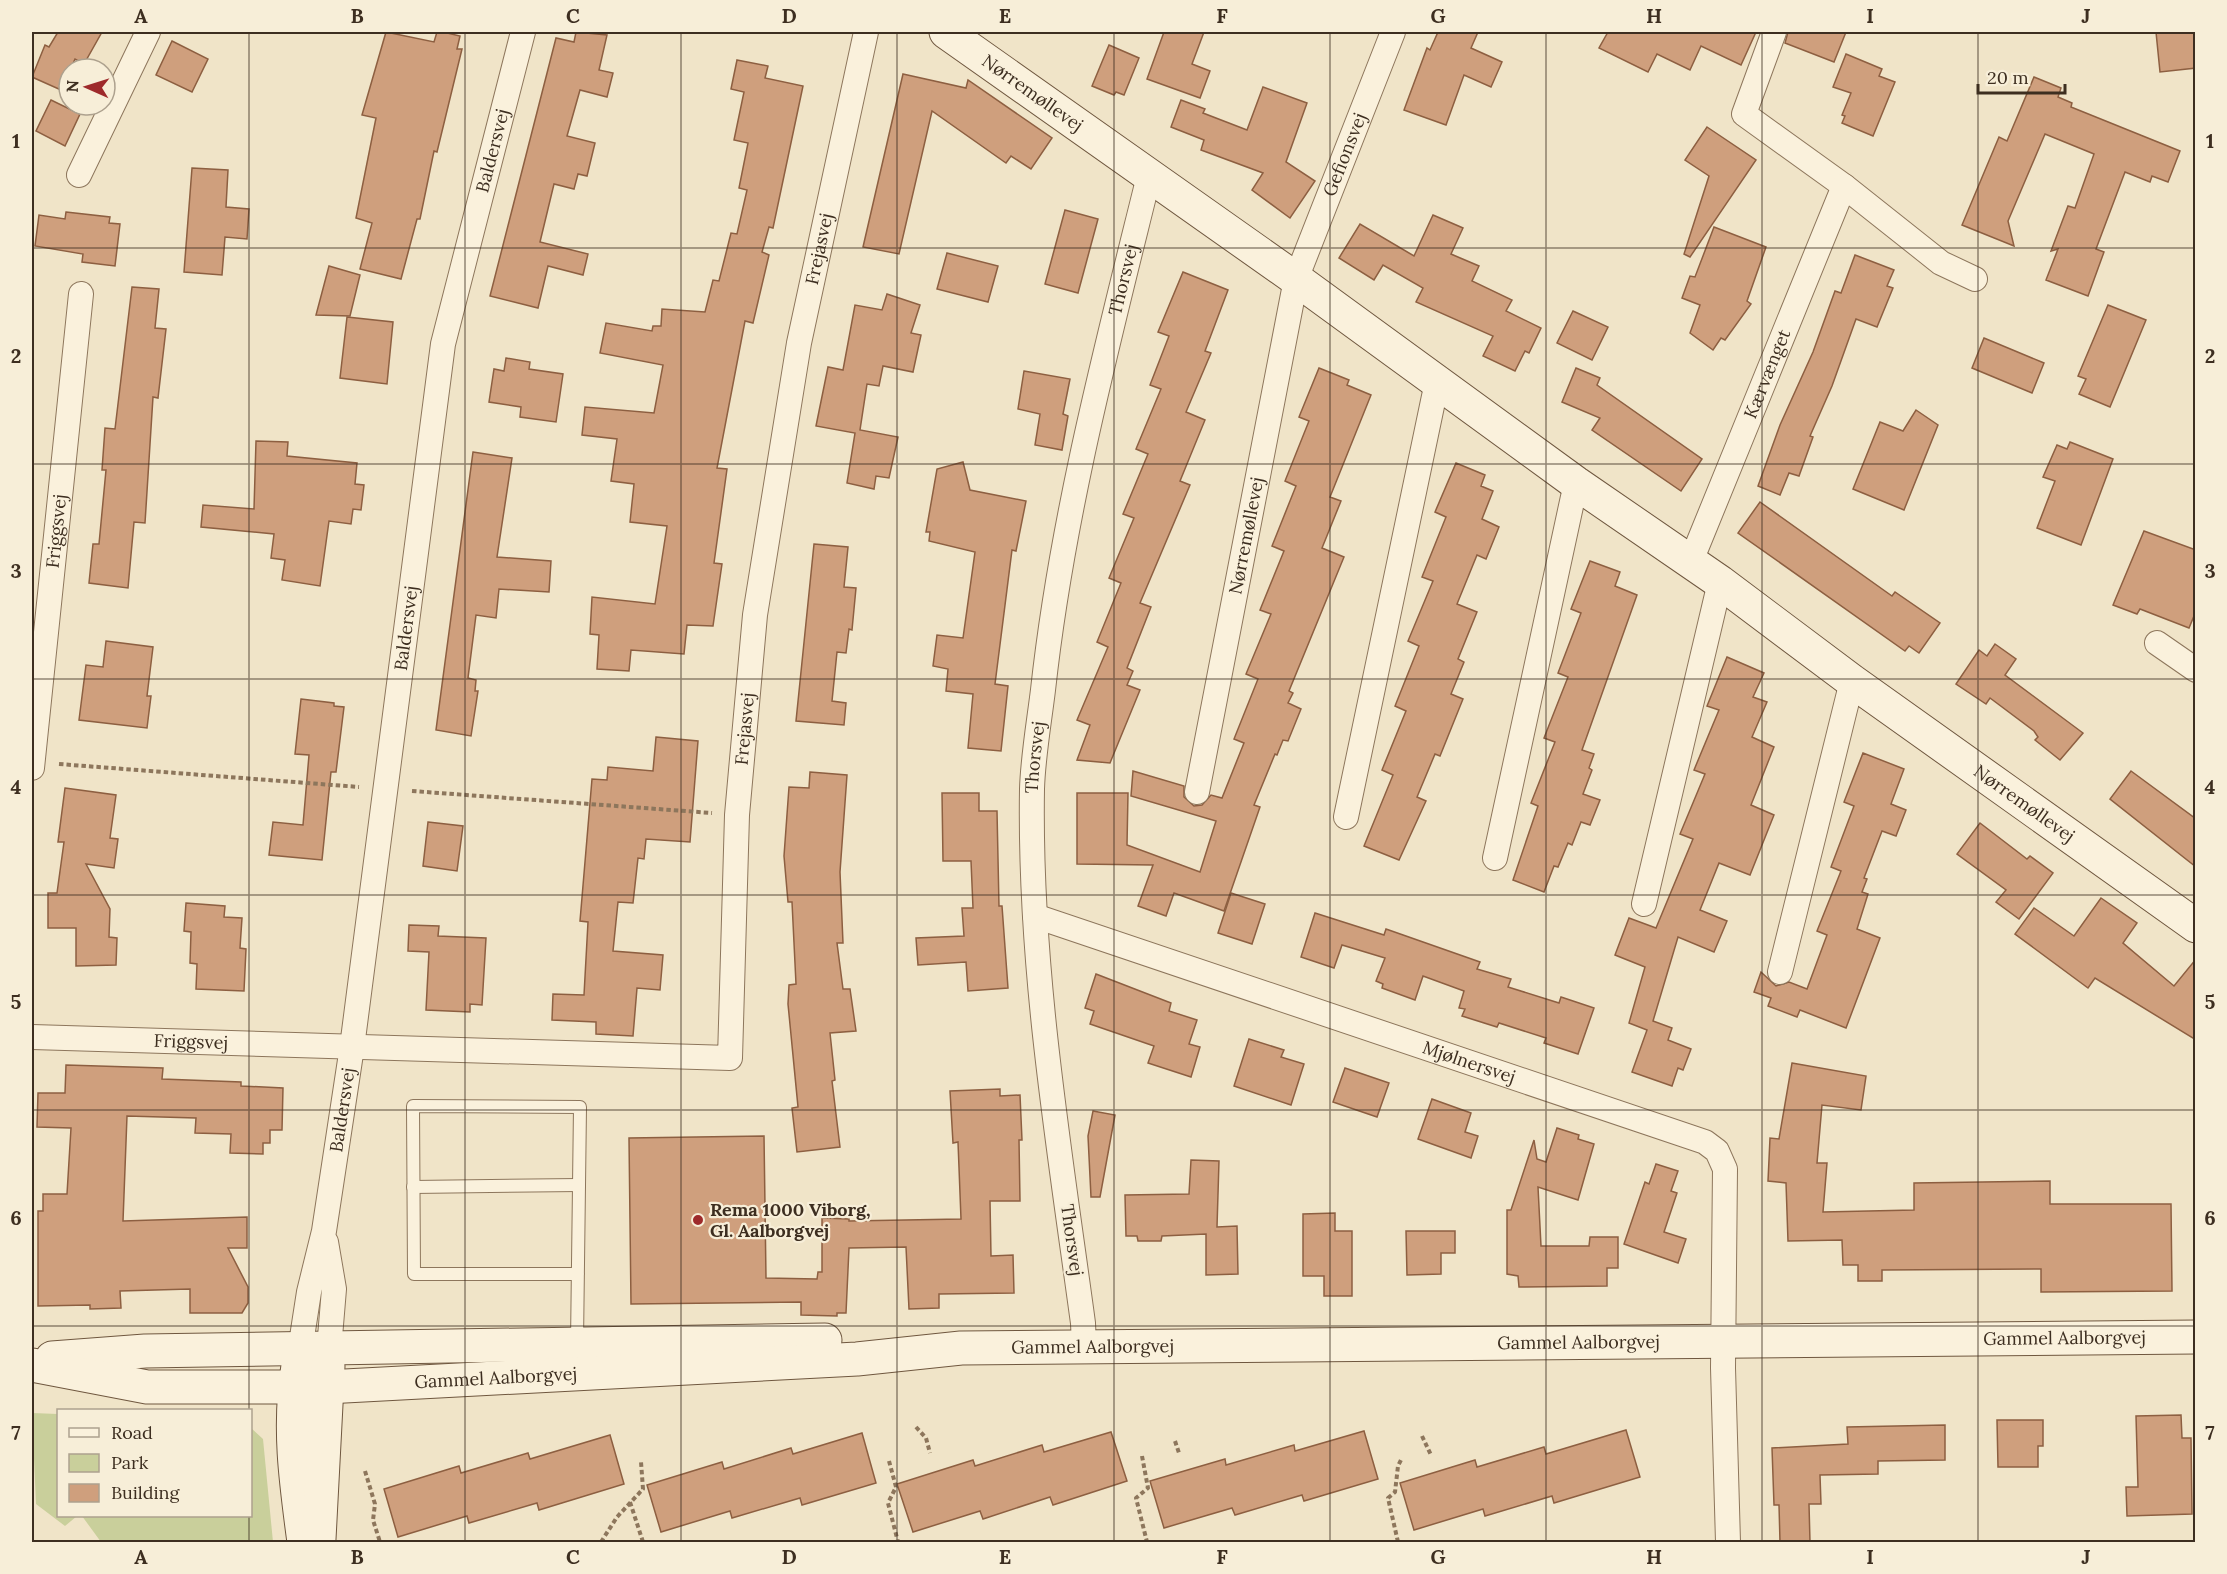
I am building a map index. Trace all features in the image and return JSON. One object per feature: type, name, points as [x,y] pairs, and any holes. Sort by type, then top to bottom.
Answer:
[{"type":"street","points":[[79,175],[148,32]]},
{"type":"street","name":"Baldersvej","points":[[315,1349],[309,1292],[324,1231],[352,1047],[443,344],[523,32]]},
{"type":"street","name":"Frejasvej","points":[[352,1047],[730,1058],[737,815],[755,615],[799,343],[866,32]]},
{"type":"street","name":"Nørremøllevej","points":[[946,32],[1296,279],[1576,483],[1691,561],[1852,681],[2196,926]]},
{"type":"street","name":"Gefionsvej","points":[[1296,279],[1393,32]]},
{"type":"street","points":[[1774,32],[1743,114],[1844,186],[1941,263],[1975,279]]},
{"type":"street","name":"Thorsvej","points":[[1084,1346],[1083,1323],[1046,1054],[1035,916],[1032,787],[1049,629],[1077,476],[1149,176]]},
{"type":"street","name":"Kærvænget","points":[[1691,561],[1844,186]]},
{"type":"street","name":"Nørremøllevej","points":[[1197,792],[1296,279]]},
{"type":"street","name":"Friggsvej","points":[[32,768],[81,294]]},
{"type":"street","points":[[1346,817],[1437,382]]},
{"type":"street","points":[[1494,858],[1576,483]]},
{"type":"street","points":[[1644,904],[1720,582]]},
{"type":"street","points":[[2157,643],[2196,670]]},
{"type":"street","points":[[1780,972],[1852,681]]},
{"type":"street","name":"Mjølnersvej","points":[[1035,916],[1705,1142],[1717,1151],[1725,1169],[1728,1542]]},
{"type":"street","name":"Friggsvej","points":[[32,1037],[352,1047]]},
{"type":"street","name":"Gammel Aalborgvej","points":[[32,1365],[147,1387],[310,1387],[577,1359],[855,1339],[899,1340],[961,1348],[2196,1337]]},
{"type":"street","points":[[304,1542],[293,1458],[310,1387],[315,1349]]},
{"type":"street","name":"Gammel Aalborgvej","points":[[32,1359],[145,1351],[315,1349],[577,1359]]},
{"type":"street","points":[[310,1387],[319,1542]]},
{"type":"lane","points":[[577,1359],[580,1107],[413,1106],[414,1274],[578,1274]]},
{"type":"lane","points":[[413,1187],[579,1185]]},
{"type":"path","points":[[916,1427],[926,1438],[930,1453]]},
{"type":"path","points":[[1422,1436],[1431,1455]]},
{"type":"path","points":[[1175,1441],[1179,1453]]},
{"type":"path","points":[[1142,1456],[1148,1488],[1136,1498],[1147,1542]]},
{"type":"path","points":[[1398,1542],[1388,1498],[1395,1492],[1398,1466],[1401,1460]]},
{"type":"path","points":[[889,1461],[896,1487],[888,1503],[898,1542]]},
{"type":"path","points":[[601,1542],[630,1502],[643,1490],[641,1462]]},
{"type":"path","points":[[365,1471],[375,1504],[373,1520],[380,1542]]},
{"type":"path","points":[[630,1502],[643,1542]]},
{"type":"green space","points":[[32,1413],[57,1414],[57,1517],[76,1517],[65,1526],[36,1504]]},
{"type":"green space","points":[[252,1429],[263,1439],[273,1542],[101,1542],[83,1517],[252,1517]]},
{"type":"building","points":[[58,32],[102,32],[88,57],[57,57],[57,88],[32,77],[45,45],[49,47]]},
{"type":"building","points":[[386,32],[434,42],[437,32],[443,32],[460,36],[457,49],[462,49],[437,152],[434,151],[420,219],[417,219],[401,279],[360,269],[372,223],[356,218],[376,118],[362,115]]},
{"type":"building","points":[[576,32],[607,35],[599,70],[613,73],[607,97],[580,90],[567,136],[595,143],[587,176],[578,174],[574,189],[554,184],[540,242],[588,254],[583,275],[548,266],[538,308],[490,296],[556,38],[574,42]]},
{"type":"building","points":[[1164,32],[1204,32],[1192,64],[1210,71],[1200,98],[1147,79]]},
{"type":"building","points":[[1438,32],[1478,32],[1471,48],[1502,62],[1491,87],[1464,75],[1446,125],[1404,110],[1427,48],[1430,50]]},
{"type":"building","points":[[1608,32],[1756,32],[1741,65],[1701,46],[1690,70],[1657,54],[1648,72],[1599,48]]},
{"type":"building","points":[[1788,32],[1846,32],[1834,62],[1785,43]]},
{"type":"building","points":[[2156,32],[2196,32],[2196,68],[2160,72]]},
{"type":"building","points":[[172,41],[208,59],[192,92],[156,75]]},
{"type":"building","points":[[1109,45],[1139,58],[1124,95],[1116,92],[1114,95],[1092,86]]},
{"type":"building","points":[[1846,54],[1882,69],[1879,76],[1895,82],[1873,136],[1842,123],[1845,116],[1842,115],[1851,93],[1833,87]]},
{"type":"building","points":[[737,60],[768,66],[765,78],[803,86],[773,228],[769,227],[762,252],[769,255],[753,323],[745,321],[717,468],[727,469],[714,563],[722,564],[713,626],[687,625],[684,654],[631,650],[629,671],[597,669],[599,635],[590,634],[592,597],[655,604],[667,526],[630,522],[634,484],[611,481],[617,439],[582,435],[585,407],[654,413],[663,365],[600,353],[606,323],[652,331],[653,326],[661,326],[662,309],[705,312],[713,280],[719,281],[731,233],[737,234],[747,190],[739,188],[748,143],[734,140],[744,92],[731,89]]},
{"type":"building","points":[[903,74],[966,88],[968,80],[1052,138],[1031,169],[1011,156],[1006,163],[932,111],[899,254],[863,247]]},
{"type":"building","points":[[2034,77],[2061,88],[2058,97],[2072,103],[2071,107],[2180,151],[2168,182],[2152,176],[2150,182],[2125,172],[2096,249],[2104,252],[2088,296],[2046,280],[2058,249],[2051,251],[2068,206],[2075,208],[2094,154],[2045,134],[2008,221],[2014,246],[1962,225],[1999,137],[2007,141]]},
{"type":"building","points":[[1263,87],[1307,103],[1286,162],[1315,181],[1290,218],[1252,190],[1263,173],[1201,150],[1204,140],[1171,127],[1181,100],[1205,109],[1203,113],[1247,130]]},
{"type":"building","points":[[51,100],[57,103],[57,117],[79,117],[65,146],[36,131]]},
{"type":"building","points":[[1707,127],[1756,160],[1690,257],[1684,254],[1709,176],[1685,160]]},
{"type":"building","points":[[192,168],[228,170],[226,207],[249,209],[247,239],[225,237],[222,275],[184,272]]},
{"type":"building","points":[[1065,210],[1098,219],[1078,293],[1045,284]]},
{"type":"building","points":[[66,212],[110,217],[109,223],[120,224],[115,266],[82,262],[83,254],[35,246],[39,215],[65,219]]},
{"type":"building","points":[[1433,215],[1463,228],[1451,254],[1479,266],[1472,281],[1512,300],[1506,311],[1541,328],[1529,353],[1525,351],[1515,371],[1483,356],[1493,336],[1416,302],[1423,288],[1383,265],[1374,280],[1339,258],[1360,224],[1414,256]]},
{"type":"building","points":[[1714,227],[1766,247],[1747,301],[1751,304],[1725,340],[1721,338],[1713,350],[1690,333],[1700,305],[1682,298],[1690,276],[1695,277]]},
{"type":"building","points":[[947,253],[998,266],[988,302],[937,289]]},
{"type":"building","points":[[1855,255],[1894,270],[1887,286],[1893,288],[1877,327],[1856,319],[1832,386],[1810,436],[1813,437],[1799,476],[1789,473],[1780,495],[1758,486],[1780,425],[1813,352],[1835,291],[1841,293]]},
{"type":"building","points":[[329,266],[360,275],[350,316],[316,315]]},
{"type":"building","points":[[1183,272],[1228,290],[1205,351],[1211,353],[1186,412],[1205,420],[1180,481],[1190,485],[1140,603],[1151,607],[1127,668],[1133,671],[1127,685],[1140,690],[1110,763],[1077,760],[1090,725],[1077,720],[1108,647],[1097,642],[1121,583],[1109,578],[1134,518],[1123,514],[1148,454],[1136,449],[1161,389],[1150,385],[1169,336],[1158,332]]},
{"type":"building","points":[[132,287],[159,289],[155,328],[166,329],[158,398],[153,397],[145,523],[134,522],[128,588],[89,583],[93,544],[99,544],[106,470],[102,470],[105,428],[115,429]]},
{"type":"building","points":[[887,294],[920,305],[911,333],[921,335],[913,372],[883,366],[879,386],[867,384],[860,430],[898,437],[889,478],[876,476],[874,489],[847,483],[855,433],[816,426],[828,367],[843,370],[855,305],[882,310]]},
{"type":"building","points":[[2108,305],[2146,320],[2110,407],[2079,394],[2086,379],[2078,376]]},
{"type":"building","points":[[1573,311],[1608,327],[1592,360],[1557,343]]},
{"type":"building","points":[[347,317],[393,322],[387,384],[340,378]]},
{"type":"building","points":[[1984,338],[2044,363],[2032,393],[1972,368]]},
{"type":"building","points":[[506,358],[530,362],[529,369],[563,374],[556,422],[520,417],[521,407],[489,402],[494,369],[504,371]]},
{"type":"building","points":[[1319,368],[1349,380],[1347,385],[1371,395],[1330,497],[1341,501],[1322,548],[1344,557],[1289,691],[1293,693],[1288,703],[1301,709],[1288,741],[1283,740],[1277,755],[1275,754],[1254,805],[1260,807],[1224,911],[1174,893],[1166,916],[1138,906],[1153,865],[1077,864],[1077,793],[1128,793],[1127,845],[1200,872],[1216,821],[1131,796],[1133,771],[1184,786],[1184,797],[1194,806],[1202,805],[1211,795],[1222,798],[1244,743],[1234,739],[1258,679],[1246,674],[1271,614],[1260,610],[1284,551],[1272,546],[1296,486],[1285,481],[1309,421],[1299,417]]},
{"type":"building","points":[[1576,368],[1600,378],[1597,385],[1702,459],[1681,491],[1592,430],[1600,418],[1562,402]]},
{"type":"building","points":[[1024,371],[1070,379],[1063,414],[1068,416],[1062,450],[1035,445],[1040,414],[1018,409]]},
{"type":"building","points":[[1916,410],[1938,425],[1904,510],[1853,489],[1880,422],[1903,431]]},
{"type":"building","points":[[256,441],[288,442],[287,456],[357,463],[355,484],[364,485],[361,510],[353,509],[351,524],[329,521],[320,586],[282,580],[285,560],[271,558],[274,534],[201,527],[203,505],[254,509]]},
{"type":"building","points":[[2070,442],[2113,459],[2081,545],[2037,528],[2055,481],[2043,477],[2057,445],[2067,449]]},
{"type":"building","points":[[473,452],[512,458],[497,557],[551,561],[549,592],[499,589],[496,618],[476,615],[468,678],[476,680],[475,691],[478,691],[471,736],[436,730]]},
{"type":"building","points":[[963,462],[970,490],[1026,501],[1016,551],[1012,550],[995,684],[1008,686],[1001,751],[968,748],[973,694],[946,691],[948,669],[933,666],[937,635],[963,638],[975,552],[929,541],[930,532],[926,532],[937,469]]},
{"type":"building","points":[[1456,463],[1485,475],[1481,486],[1493,491],[1482,519],[1499,527],[1486,559],[1477,555],[1457,604],[1477,612],[1458,659],[1464,662],[1451,694],[1463,699],[1440,756],[1435,754],[1417,797],[1426,801],[1399,860],[1364,846],[1393,775],[1382,770],[1406,711],[1395,706],[1419,646],[1408,641],[1433,581],[1422,577],[1446,517],[1435,512]]},
{"type":"building","points":[[1760,502],[1892,596],[1895,592],[1940,623],[1919,653],[1909,646],[1905,651],[1738,533]]},
{"type":"building","points":[[2144,531],[2196,550],[2196,611],[2189,628],[2140,609],[2137,614],[2113,605]]},
{"type":"building","points":[[814,544],[848,547],[844,587],[856,588],[852,630],[849,629],[846,653],[837,652],[832,701],[846,703],[844,725],[796,721]]},
{"type":"building","points":[[1590,561],[1620,572],[1615,586],[1637,595],[1582,750],[1594,754],[1589,768],[1592,770],[1583,794],[1600,800],[1590,825],[1581,822],[1572,845],[1568,843],[1558,867],[1554,866],[1544,892],[1513,880],[1538,806],[1531,803],[1555,742],[1544,738],[1568,677],[1558,673],[1581,613],[1571,609]]},
{"type":"building","points":[[106,641],[153,647],[147,696],[151,696],[147,728],[79,720],[86,665],[103,667]]},
{"type":"building","points":[[1995,644],[2016,659],[2005,675],[2083,733],[2060,760],[2035,740],[2038,737],[2034,731],[1990,698],[1986,704],[1956,684],[1979,650],[1987,656]]},
{"type":"building","points":[[1727,657],[1764,673],[1753,697],[1767,702],[1752,737],[1774,747],[1751,805],[1774,815],[1750,875],[1719,863],[1700,910],[1727,921],[1714,952],[1678,937],[1653,1021],[1672,1028],[1668,1040],[1691,1049],[1683,1070],[1678,1068],[1672,1086],[1632,1072],[1647,1030],[1629,1023],[1645,967],[1615,955],[1629,918],[1656,928],[1693,839],[1680,834],[1705,774],[1694,770],[1719,710],[1707,706]]},
{"type":"building","points":[[301,699],[334,703],[334,706],[344,707],[336,772],[331,772],[322,860],[269,855],[273,822],[303,825],[309,755],[295,754]]},
{"type":"building","points":[[656,737],[698,741],[690,842],[646,839],[644,859],[638,858],[633,903],[618,902],[613,951],[663,955],[660,990],[637,988],[633,1036],[596,1034],[596,1022],[552,1020],[553,994],[584,995],[588,922],[580,921],[592,779],[607,780],[608,767],[653,771]]},
{"type":"building","points":[[1863,753],[1904,769],[1891,804],[1906,810],[1896,836],[1882,831],[1864,878],[1867,879],[1862,892],[1868,894],[1857,929],[1880,938],[1846,1028],[1800,1010],[1797,1017],[1768,1006],[1771,998],[1754,992],[1761,972],[1776,986],[1789,982],[1807,989],[1827,935],[1817,931],[1841,871],[1831,867],[1854,806],[1844,802]]},
{"type":"building","points":[[2131,771],[2196,819],[2196,867],[2110,799]]},
{"type":"building","points":[[810,772],[847,775],[840,872],[843,943],[837,943],[843,989],[850,989],[856,1031],[830,1033],[835,1080],[832,1081],[840,1147],[797,1152],[792,1108],[798,1107],[788,1004],[789,985],[796,984],[792,902],[788,902],[784,856],[789,787],[809,788]]},
{"type":"building","points":[[65,788],[116,795],[110,838],[118,839],[114,868],[86,864],[110,909],[109,937],[117,938],[116,965],[76,966],[76,928],[48,928],[48,893],[57,893],[64,842],[58,842]]},
{"type":"building","points":[[942,793],[979,793],[979,811],[997,811],[999,906],[1002,906],[1008,988],[968,991],[966,962],[918,965],[916,938],[964,936],[962,908],[973,908],[971,861],[943,861]]},
{"type":"building","points":[[428,822],[463,826],[457,871],[423,866]]},
{"type":"building","points":[[1980,823],[2027,859],[2030,856],[2053,873],[2019,919],[1996,902],[2006,890],[1957,854]]},
{"type":"building","points":[[1231,893],[1265,904],[1252,944],[1218,933]]},
{"type":"building","points":[[2101,898],[2137,923],[2123,943],[2174,986],[2196,959],[2196,1040],[2095,978],[2088,988],[2015,934],[2034,908],[2074,936]]},
{"type":"building","points":[[186,903],[225,906],[224,917],[242,918],[240,948],[246,949],[244,991],[196,989],[197,964],[190,963],[191,932],[184,931]]},
{"type":"building","points":[[1315,913],[1384,935],[1386,929],[1480,962],[1477,969],[1511,979],[1508,987],[1559,1003],[1561,997],[1594,1008],[1578,1054],[1544,1043],[1546,1038],[1499,1023],[1497,1027],[1462,1016],[1465,1009],[1459,1008],[1464,991],[1423,976],[1415,1000],[1382,988],[1383,984],[1376,981],[1385,958],[1342,945],[1334,968],[1301,957]]},
{"type":"building","points":[[409,925],[439,926],[438,936],[486,938],[482,1005],[470,1004],[470,1012],[426,1010],[429,952],[408,951]]},
{"type":"building","points":[[1096,974],[1171,1003],[1169,1011],[1197,1020],[1189,1044],[1200,1047],[1191,1077],[1148,1063],[1154,1046],[1090,1024],[1094,1011],[1085,1008]]},
{"type":"building","points":[[1249,1039],[1284,1050],[1281,1057],[1304,1064],[1291,1105],[1234,1086]]},
{"type":"building","points":[[1792,1063],[1866,1076],[1861,1110],[1822,1105],[1817,1163],[1827,1163],[1823,1212],[1914,1210],[1914,1183],[2050,1181],[2050,1204],[2171,1204],[2172,1291],[2041,1292],[2041,1269],[1882,1270],[1882,1281],[1858,1281],[1858,1265],[1843,1265],[1842,1240],[1788,1241],[1786,1183],[1768,1181],[1770,1138],[1779,1139]]},
{"type":"building","points":[[66,1065],[163,1068],[162,1079],[241,1082],[241,1086],[283,1088],[282,1130],[270,1130],[270,1143],[263,1143],[263,1154],[230,1153],[231,1134],[195,1133],[196,1118],[127,1116],[123,1221],[247,1217],[247,1248],[228,1248],[248,1287],[248,1303],[242,1313],[190,1313],[190,1289],[120,1291],[121,1308],[90,1309],[90,1305],[38,1306],[38,1211],[43,1211],[43,1194],[67,1194],[71,1128],[37,1127],[38,1093],[65,1093]]},
{"type":"building","points":[[1345,1068],[1389,1083],[1377,1117],[1333,1102]]},
{"type":"building","points":[[1000,1089],[1000,1096],[1020,1095],[1022,1140],[1019,1140],[1020,1201],[990,1201],[991,1256],[1013,1255],[1014,1293],[939,1294],[939,1308],[909,1309],[906,1247],[849,1248],[846,1313],[837,1313],[837,1316],[801,1315],[801,1302],[631,1304],[629,1138],[764,1136],[766,1278],[817,1279],[818,1272],[822,1272],[822,1218],[849,1219],[849,1221],[961,1219],[958,1142],[953,1143],[950,1091]]},
{"type":"building","points":[[1432,1099],[1471,1113],[1465,1132],[1478,1136],[1471,1158],[1418,1139]]},
{"type":"building","points":[[1093,1111],[1115,1115],[1100,1197],[1091,1197],[1088,1136]]},
{"type":"building","points":[[1557,1128],[1579,1135],[1578,1139],[1594,1144],[1578,1200],[1538,1187],[1541,1246],[1589,1246],[1590,1237],[1618,1237],[1618,1268],[1607,1268],[1607,1286],[1519,1287],[1518,1276],[1507,1274],[1507,1210],[1511,1210],[1534,1140],[1537,1159],[1546,1162]]},
{"type":"building","points":[[1191,1160],[1219,1161],[1217,1227],[1237,1226],[1238,1274],[1206,1275],[1206,1234],[1162,1236],[1161,1241],[1138,1241],[1137,1236],[1126,1236],[1125,1195],[1189,1194]]},
{"type":"building","points":[[1656,1164],[1678,1171],[1671,1191],[1677,1193],[1664,1232],[1686,1239],[1678,1263],[1624,1244],[1645,1182],[1649,1184]]},
{"type":"building","points":[[1335,1213],[1335,1231],[1352,1231],[1352,1296],[1324,1296],[1324,1276],[1303,1276],[1303,1214]]},
{"type":"building","points":[[1406,1231],[1455,1231],[1455,1253],[1441,1253],[1441,1274],[1407,1275]]},
{"type":"building","points":[[2181,1415],[2182,1438],[2191,1438],[2192,1514],[2127,1516],[2126,1487],[2138,1487],[2136,1416]]},
{"type":"building","points":[[1997,1420],[2043,1420],[2043,1446],[2038,1446],[2038,1467],[1998,1467]]},
{"type":"building","points":[[1945,1425],[1945,1460],[1878,1461],[1878,1474],[1820,1475],[1821,1504],[1809,1504],[1810,1542],[1780,1542],[1779,1505],[1774,1505],[1772,1448],[1848,1444],[1847,1427]]},
{"type":"building","points":[[1626,1430],[1640,1477],[1554,1503],[1552,1496],[1485,1516],[1483,1509],[1414,1530],[1400,1483],[1475,1460],[1477,1467],[1544,1447],[1546,1454]]},
{"type":"building","points":[[1364,1431],[1378,1479],[1304,1501],[1302,1495],[1235,1515],[1232,1508],[1164,1528],[1150,1481],[1225,1459],[1226,1465],[1294,1445],[1295,1451]]},
{"type":"building","points":[[1111,1432],[1127,1481],[1053,1505],[1050,1497],[983,1519],[980,1511],[913,1532],[897,1484],[973,1460],[975,1466],[1042,1445],[1044,1452]]},
{"type":"building","points":[[862,1433],[876,1483],[802,1505],[800,1498],[732,1518],[730,1511],[661,1532],[647,1485],[722,1462],[724,1469],[791,1448],[793,1454]]},
{"type":"building","points":[[610,1435],[624,1484],[539,1510],[537,1503],[469,1523],[467,1516],[398,1537],[384,1489],[459,1466],[461,1473],[528,1453],[530,1459]]},
{"type":"place","name":"Rema 1000 Viborg, Gl. Aalborgvej","points":[[698,1220]]}]
